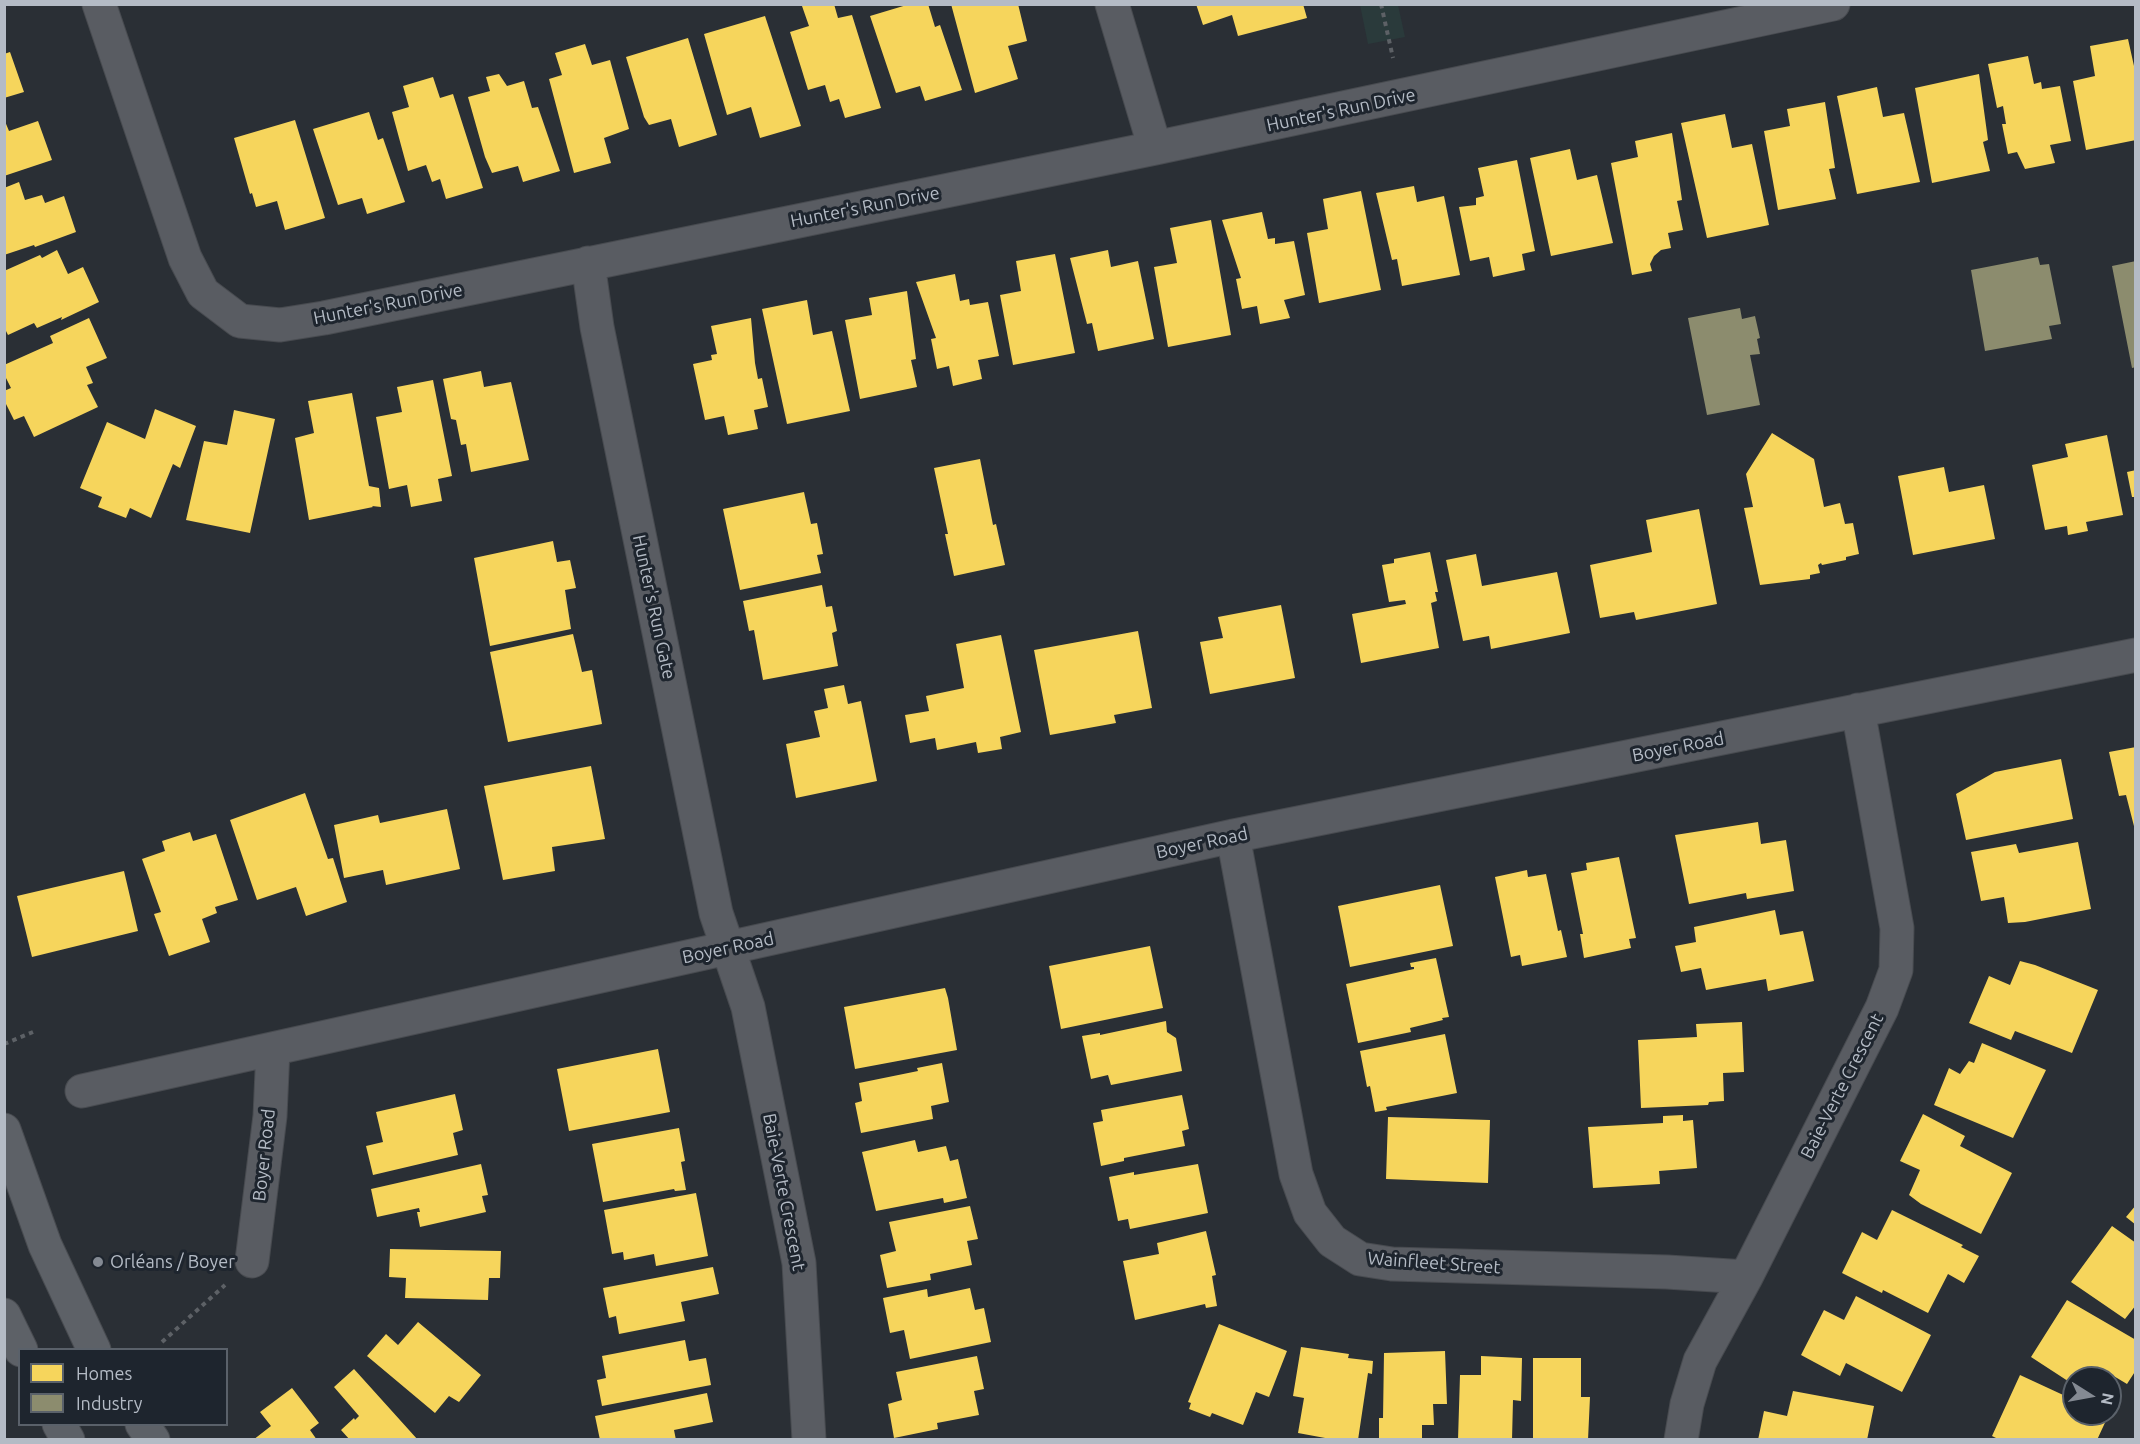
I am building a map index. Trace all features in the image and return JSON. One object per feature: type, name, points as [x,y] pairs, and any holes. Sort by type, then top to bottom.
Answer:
[{"type":"main road","points":[[4,1130],[45,1245],[93,1348]]},
{"type":"main road","points":[[4,1315],[20,1348]]},
{"type":"main road","points":[[60,1426],[68,1440]]},
{"type":"main road","points":[[143,1426],[153,1440]]},
{"type":"street","name":"Hunter's Run Drive","points":[[99,4],[185,258],[203,293],[240,321],[280,325],[324,318],[1155,148],[1833,4]]},
{"type":"street","points":[[1112,4],[1155,148]]},
{"type":"street","name":"Hunter's Run Gate","points":[[588,263],[599,339],[716,913],[730,948]]},
{"type":"street","name":"Boyer Road","points":[[82,1091],[1233,836],[2136,655]]},
{"type":"street","name":"Baie-Verte Crescent","points":[[1682,1440],[1687,1404],[1700,1361],[1746,1277],[1882,1008],[1896,970],[1897,928],[1858,710]]},
{"type":"street","name":"Wainfleet Street","points":[[1233,836],[1296,1174],[1310,1213],[1332,1241],[1360,1259],[1392,1264],[1667,1272],[1746,1277]]},
{"type":"street","name":"Baie-Verte Crescent","points":[[730,948],[748,1007],[799,1263],[809,1440]]},
{"type":"street","name":"Boyer Road","points":[[252,1261],[270,1116],[273,1049]]},
{"type":"path","points":[[1381,4],[1401,97]]},
{"type":"path","points":[[4,1044],[33,1032]]},
{"type":"path","points":[[162,1342],[252,1261]]},
{"type":"shaded area","points":[[1360,5],[1398,5],[1405,37],[1368,44]]},
{"type":"building: Homes","points":[[834,4],[838,18],[852,15],[881,108],[845,118],[839,99],[830,102],[825,85],[808,90],[790,32],[809,26],[802,6]]},
{"type":"building: Homes","points":[[910,4],[928,4],[935,27],[940,25],[962,90],[925,101],[920,86],[896,93],[870,16]]},
{"type":"building: Homes","points":[[951,4],[1018,4],[1027,41],[1008,46],[1018,79],[975,93]]},
{"type":"building: Homes","points":[[1196,4],[1303,4],[1307,18],[1238,36],[1232,15],[1203,25]]},
{"type":"building: Homes","points":[[765,16],[801,126],[760,138],[751,107],[727,115],[704,34]]},
{"type":"building: Homes","points":[[688,38],[717,135],[679,147],[671,119],[649,125],[644,117],[626,57]]},
{"type":"building: Homes","points":[[2128,39],[2136,75],[2136,140],[2086,150],[2073,81],[2095,76],[2090,46]]},
{"type":"building: Homes","points":[[585,44],[592,65],[610,60],[629,129],[604,138],[611,163],[574,173],[549,79],[562,75],[555,53]]},
{"type":"building: Homes","points":[[10,52],[24,92],[4,98],[4,54]]},
{"type":"building: Homes","points":[[2028,56],[2034,84],[2041,82],[2042,89],[2060,86],[2071,141],[2050,145],[2055,163],[2025,169],[2017,152],[2008,154],[2002,124],[2006,124],[2003,106],[1997,108],[1988,64]]},
{"type":"building: Homes","points":[[499,74],[507,86],[524,81],[532,108],[538,107],[560,171],[523,182],[518,166],[492,173],[485,157],[468,97],[490,91],[486,77]]},
{"type":"building: Homes","points":[[1979,74],[1988,140],[1983,142],[1990,171],[1932,183],[1915,88]]},
{"type":"building: Homes","points":[[433,77],[440,98],[453,94],[483,188],[446,199],[440,179],[432,182],[426,165],[408,171],[392,112],[409,107],[403,86]]},
{"type":"building: Homes","points":[[1877,87],[1883,117],[1904,113],[1920,182],[1857,194],[1837,96]]},
{"type":"building: Homes","points":[[1825,102],[1835,168],[1829,169],[1836,199],[1778,210],[1764,131],[1790,126],[1787,109]]},
{"type":"building: Homes","points":[[369,112],[378,140],[383,138],[405,202],[367,214],[362,198],[338,205],[313,129]]},
{"type":"building: Homes","points":[[1725,114],[1732,148],[1752,144],[1769,225],[1707,238],[1681,123]]},
{"type":"building: Homes","points":[[4,119],[9,131],[38,121],[52,160],[4,176]]},
{"type":"building: Homes","points":[[295,120],[325,218],[285,230],[277,201],[256,207],[234,138]]},
{"type":"building: Homes","points":[[1672,133],[1682,200],[1677,201],[1683,230],[1668,233],[1671,248],[1661,250],[1654,256],[1650,264],[1652,271],[1632,275],[1611,163],[1638,157],[1635,141]]},
{"type":"building: Homes","points":[[1570,149],[1577,180],[1597,175],[1613,243],[1551,256],[1530,158]]},
{"type":"building: Homes","points":[[1517,160],[1535,251],[1522,254],[1525,270],[1493,277],[1489,257],[1470,261],[1459,207],[1476,205],[1476,198],[1484,196],[1478,168]]},
{"type":"building: Homes","points":[[19,182],[25,200],[42,195],[45,203],[64,196],[76,232],[35,247],[34,245],[4,255],[4,188]]},
{"type":"building: Homes","points":[[1414,186],[1417,202],[1444,196],[1460,275],[1402,286],[1397,259],[1392,260],[1376,193]]},
{"type":"building: Homes","points":[[1361,191],[1381,290],[1319,303],[1307,233],[1328,229],[1323,199]]},
{"type":"building: Homes","points":[[1262,212],[1268,239],[1275,238],[1275,244],[1294,241],[1305,295],[1284,300],[1290,318],[1260,324],[1257,306],[1242,309],[1236,279],[1241,278],[1222,220]]},
{"type":"building: Homes","points":[[1211,220],[1231,335],[1168,347],[1154,267],[1177,263],[1170,228]]},
{"type":"building: Homes","points":[[57,250],[68,274],[83,267],[99,302],[61,320],[62,317],[37,328],[34,323],[8,335],[4,327],[4,271],[40,255],[42,258]]},
{"type":"building: Homes","points":[[1108,250],[1111,267],[1138,261],[1154,339],[1098,351],[1092,323],[1087,324],[1070,258]]},
{"type":"building: Homes","points":[[1055,254],[1075,353],[1013,365],[1000,295],[1021,291],[1016,261]]},
{"type":"building: Homes","points":[[955,274],[960,301],[969,299],[970,305],[988,302],[999,356],[978,360],[982,379],[953,386],[949,366],[937,369],[931,339],[936,338],[916,282]]},
{"type":"building: Homes","points":[[907,291],[916,359],[911,360],[917,387],[860,399],[845,320],[872,315],[869,298]]},
{"type":"building: Homes","points":[[807,300],[813,335],[832,331],[850,411],[787,424],[762,309]]},
{"type":"building: Homes","points":[[89,318],[107,358],[86,367],[93,383],[87,385],[98,407],[34,437],[24,416],[14,420],[4,400],[4,391],[11,388],[4,374],[4,365],[53,343],[50,336]]},
{"type":"building: Homes","points":[[751,318],[758,379],[762,378],[768,407],[754,410],[758,429],[728,435],[724,416],[705,420],[693,364],[712,360],[711,355],[717,354],[711,326]]},
{"type":"building: Homes","points":[[481,371],[484,387],[511,382],[529,460],[471,472],[466,444],[461,445],[456,420],[451,419],[443,379]]},
{"type":"building: Homes","points":[[433,380],[452,476],[438,479],[442,501],[411,507],[407,485],[389,489],[376,417],[402,412],[397,387]]},
{"type":"building: Homes","points":[[352,393],[369,486],[379,488],[381,507],[372,506],[309,520],[295,438],[314,433],[308,401]]},
{"type":"building: Homes","points":[[155,409],[196,426],[180,468],[173,464],[151,518],[130,508],[126,518],[98,507],[102,497],[80,488],[107,422],[145,439]]},
{"type":"building: Homes","points":[[234,410],[275,419],[250,533],[186,520],[204,441],[227,445]]},
{"type":"building: Homes","points":[[1772,433],[1814,459],[1824,507],[1840,503],[1845,524],[1853,523],[1859,554],[1846,557],[1846,560],[1822,565],[1821,563],[1818,565],[1820,573],[1810,575],[1810,579],[1760,585],[1744,508],[1753,507],[1746,474]]},
{"type":"building: Homes","points":[[2107,435],[2123,515],[2086,522],[2088,531],[2068,535],[2067,526],[2045,530],[2032,465],[2068,457],[2065,444]]},
{"type":"building: Homes","points":[[980,459],[993,525],[996,524],[1005,565],[954,576],[934,468]]},
{"type":"building: Homes","points":[[1944,467],[1949,492],[1984,485],[1995,539],[1913,555],[1898,476]]},
{"type":"building: Homes","points":[[2136,470],[2136,497],[2132,497],[2127,472]]},
{"type":"building: Homes","points":[[804,492],[811,524],[817,523],[823,554],[817,555],[821,573],[740,590],[723,509]]},
{"type":"building: Homes","points":[[1699,509],[1717,604],[1636,620],[1634,612],[1600,618],[1590,565],[1652,552],[1646,520]]},
{"type":"building: Homes","points":[[553,541],[557,562],[570,560],[576,588],[565,590],[571,629],[490,646],[474,558]]},
{"type":"building: Homes","points":[[1430,552],[1438,592],[1435,592],[1437,601],[1431,603],[1439,648],[1361,663],[1352,614],[1406,604],[1405,600],[1389,602],[1382,565],[1394,563],[1394,559]]},
{"type":"building: Homes","points":[[1476,554],[1482,586],[1557,572],[1570,633],[1491,649],[1489,636],[1463,641],[1446,560]]},
{"type":"building: Homes","points":[[822,585],[826,607],[832,606],[837,631],[832,633],[838,666],[763,680],[754,630],[749,631],[743,601]]},
{"type":"building: Homes","points":[[1281,605],[1295,678],[1210,694],[1200,642],[1223,638],[1218,617]]},
{"type":"building: Homes","points":[[1138,631],[1152,708],[1114,715],[1116,723],[1050,735],[1034,650]]},
{"type":"building: Homes","points":[[573,634],[582,672],[592,670],[602,724],[508,742],[490,652]]},
{"type":"building: Homes","points":[[1001,635],[1021,732],[1000,737],[1002,749],[978,753],[976,742],[937,750],[935,738],[910,743],[905,715],[929,711],[926,696],[964,688],[956,644]]},
{"type":"building: Homes","points":[[844,685],[848,704],[861,701],[877,781],[796,798],[786,744],[820,737],[814,711],[828,708],[824,689]]},
{"type":"building: Homes","points":[[2136,747],[2135,830],[2126,795],[2119,796],[2109,752]]},
{"type":"building: Homes","points":[[2061,759],[2073,819],[1966,840],[1956,794],[1995,772]]},
{"type":"building: Homes","points":[[591,766],[605,839],[552,847],[555,871],[503,880],[484,786]]},
{"type":"building: Homes","points":[[305,793],[328,859],[333,858],[347,902],[306,916],[296,887],[257,900],[230,820]]},
{"type":"building: Homes","points":[[447,809],[460,869],[386,885],[383,870],[344,878],[334,825],[378,815],[380,823]]},
{"type":"building: Homes","points":[[1758,822],[1761,844],[1786,840],[1794,891],[1747,899],[1746,893],[1689,904],[1675,835]]},
{"type":"building: Homes","points":[[190,832],[193,841],[216,834],[238,900],[215,907],[217,913],[202,919],[210,942],[169,956],[154,914],[161,912],[142,859],[165,851],[162,841]]},
{"type":"building: Homes","points":[[2078,842],[2091,909],[2025,922],[2008,923],[2004,897],[1981,901],[1971,852],[2016,844],[2019,853]]},
{"type":"building: Homes","points":[[1619,857],[1636,938],[1629,939],[1631,948],[1584,958],[1580,934],[1583,934],[1571,873],[1587,870],[1586,863]]},
{"type":"building: Homes","points":[[1527,870],[1528,877],[1546,874],[1558,931],[1561,930],[1567,957],[1522,966],[1520,955],[1511,957],[1495,877]]},
{"type":"building: Homes","points":[[124,871],[138,931],[32,957],[17,896]]},
{"type":"building: Homes","points":[[1440,885],[1453,946],[1350,967],[1338,906]]},
{"type":"building: Homes","points":[[1775,910],[1780,935],[1803,931],[1814,981],[1768,991],[1766,979],[1706,990],[1701,968],[1681,972],[1675,946],[1696,942],[1694,927]]},
{"type":"building: Homes","points":[[1150,946],[1163,1008],[1061,1029],[1049,966]]},
{"type":"building: Homes","points":[[1436,958],[1449,1017],[1410,1028],[1411,1032],[1358,1043],[1346,984],[1414,969],[1410,963]]},
{"type":"building: Homes","points":[[2020,961],[2098,990],[2072,1053],[2015,1031],[2011,1040],[1969,1023],[1989,976],[2010,985]]},
{"type":"building: Homes","points":[[945,988],[957,1050],[855,1069],[844,1007]]},
{"type":"building: Homes","points":[[1166,1021],[1167,1032],[1176,1038],[1182,1071],[1111,1085],[1108,1075],[1091,1079],[1082,1036],[1100,1033],[1100,1035]]},
{"type":"building: Homes","points":[[1742,1022],[1744,1072],[1723,1073],[1724,1101],[1709,1102],[1708,1105],[1641,1108],[1638,1040],[1697,1037],[1696,1024]]},
{"type":"building: Homes","points":[[1445,1034],[1457,1093],[1386,1107],[1387,1110],[1375,1112],[1360,1051]]},
{"type":"building: Homes","points":[[1982,1043],[2046,1070],[2013,1138],[1934,1105],[1949,1068],[1960,1074],[1969,1061],[1974,1063]]},
{"type":"building: Homes","points":[[658,1049],[670,1112],[569,1131],[557,1069]]},
{"type":"building: Homes","points":[[942,1063],[949,1102],[931,1106],[933,1119],[861,1133],[855,1103],[862,1101],[859,1083],[918,1071],[917,1068]]},
{"type":"building: Homes","points":[[455,1094],[463,1130],[453,1133],[458,1155],[373,1175],[366,1146],[383,1142],[376,1112]]},
{"type":"building: Homes","points":[[1182,1095],[1189,1129],[1182,1131],[1185,1146],[1124,1158],[1124,1161],[1101,1166],[1093,1123],[1103,1121],[1101,1110]]},
{"type":"building: Homes","points":[[1923,1114],[1965,1136],[1960,1146],[2012,1173],[1981,1234],[1921,1204],[1909,1195],[1920,1170],[1900,1161]]},
{"type":"building: Homes","points":[[1683,1115],[1683,1121],[1693,1120],[1697,1168],[1659,1171],[1660,1184],[1593,1188],[1588,1127],[1663,1123],[1663,1116]]},
{"type":"building: Homes","points":[[1388,1117],[1490,1120],[1488,1183],[1386,1179]]},
{"type":"building: Homes","points":[[679,1128],[685,1161],[681,1162],[686,1190],[675,1191],[674,1189],[603,1202],[592,1144]]},
{"type":"building: Homes","points":[[915,1140],[918,1152],[946,1146],[950,1161],[958,1159],[967,1198],[944,1203],[943,1198],[876,1211],[862,1152]]},
{"type":"building: Homes","points":[[481,1164],[488,1195],[482,1196],[486,1212],[420,1227],[417,1212],[420,1212],[419,1208],[377,1217],[371,1189]]},
{"type":"building: Homes","points":[[1198,1164],[1208,1213],[1130,1229],[1128,1219],[1118,1221],[1109,1177]]},
{"type":"building: Homes","points":[[696,1193],[708,1256],[656,1266],[654,1254],[624,1260],[623,1252],[612,1254],[604,1210]]},
{"type":"building: Homes","points":[[2136,1205],[2136,1225],[2126,1217]]},
{"type":"building: Homes","points":[[970,1206],[978,1239],[967,1241],[972,1265],[930,1274],[931,1280],[887,1288],[880,1255],[896,1251],[889,1222]]},
{"type":"building: Homes","points":[[1892,1210],[1963,1245],[1961,1247],[1979,1256],[1964,1283],[1948,1274],[1928,1313],[1883,1290],[1882,1293],[1842,1273],[1862,1232],[1877,1240]]},
{"type":"building: Homes","points":[[2112,1226],[2136,1243],[2136,1305],[2125,1319],[2071,1282]]},
{"type":"building: Homes","points":[[1206,1231],[1216,1275],[1212,1276],[1217,1306],[1206,1308],[1205,1304],[1135,1320],[1123,1261],[1159,1254],[1157,1243]]},
{"type":"building: Homes","points":[[390,1249],[501,1251],[500,1278],[489,1278],[488,1300],[405,1298],[406,1278],[389,1277]]},
{"type":"building: Homes","points":[[713,1267],[719,1294],[681,1302],[685,1321],[619,1334],[616,1316],[609,1318],[603,1288]]},
{"type":"building: Homes","points":[[970,1288],[975,1310],[984,1308],[991,1342],[910,1359],[904,1330],[890,1333],[883,1298],[927,1289],[928,1297]]},
{"type":"building: Homes","points":[[1856,1296],[1931,1335],[1902,1392],[1846,1363],[1840,1376],[1801,1355],[1824,1310],[1844,1320]]},
{"type":"building: Homes","points":[[2067,1300],[2136,1340],[2136,1370],[2127,1384],[2122,1381],[2122,1366],[2062,1366],[2062,1377],[2031,1357]]},
{"type":"building: Homes","points":[[418,1322],[481,1375],[459,1402],[449,1396],[435,1413],[367,1356],[386,1334],[398,1345]]},
{"type":"building: Homes","points":[[1219,1324],[1287,1351],[1269,1397],[1256,1392],[1243,1425],[1212,1413],[1210,1417],[1189,1409],[1191,1403],[1188,1402]]},
{"type":"building: Homes","points":[[685,1340],[689,1361],[706,1358],[711,1385],[602,1406],[597,1380],[606,1378],[602,1356]]},
{"type":"building: Homes","points":[[1301,1347],[1349,1354],[1348,1358],[1373,1361],[1372,1374],[1368,1373],[1358,1440],[1336,1440],[1298,1433],[1304,1398],[1293,1396]]},
{"type":"building: Homes","points":[[1445,1351],[1447,1404],[1433,1404],[1434,1425],[1422,1425],[1422,1440],[1379,1440],[1379,1418],[1383,1418],[1384,1353]]},
{"type":"building: Homes","points":[[977,1356],[984,1389],[974,1391],[979,1415],[937,1423],[938,1429],[894,1438],[888,1404],[902,1400],[896,1372]]},
{"type":"building: Homes","points":[[1481,1356],[1522,1358],[1521,1401],[1513,1400],[1512,1440],[1458,1440],[1460,1375],[1481,1375]]},
{"type":"building: Homes","points":[[1533,1358],[1581,1358],[1581,1397],[1590,1397],[1588,1440],[1533,1440]]},
{"type":"building: Homes","points":[[354,1369],[418,1440],[350,1440],[341,1430],[359,1416],[334,1387]]},
{"type":"building: Homes","points":[[2020,1375],[2062,1394],[2062,1426],[2103,1426],[2097,1440],[2000,1440],[1992,1436]]},
{"type":"building: Homes","points":[[292,1388],[319,1423],[310,1430],[317,1440],[253,1440],[271,1426],[260,1412]]},
{"type":"building: Homes","points":[[1793,1391],[1874,1406],[1867,1440],[1758,1440],[1764,1411],[1787,1416]]},
{"type":"building: Homes","points":[[707,1393],[713,1422],[674,1430],[676,1440],[600,1440],[595,1416]]},
{"type":"building: Industry","points":[[2038,257],[2040,265],[2049,264],[2061,324],[2049,326],[2052,339],[1985,351],[1971,270]]},
{"type":"building: Industry","points":[[2136,261],[2136,367],[2132,368],[2112,266]]},
{"type":"building: Industry","points":[[1740,308],[1742,319],[1755,316],[1760,338],[1757,339],[1760,354],[1750,355],[1760,405],[1707,415],[1688,318]]},
{"type":"place","name":"Orléans / Boyer","points":[[98,1262]]}]
